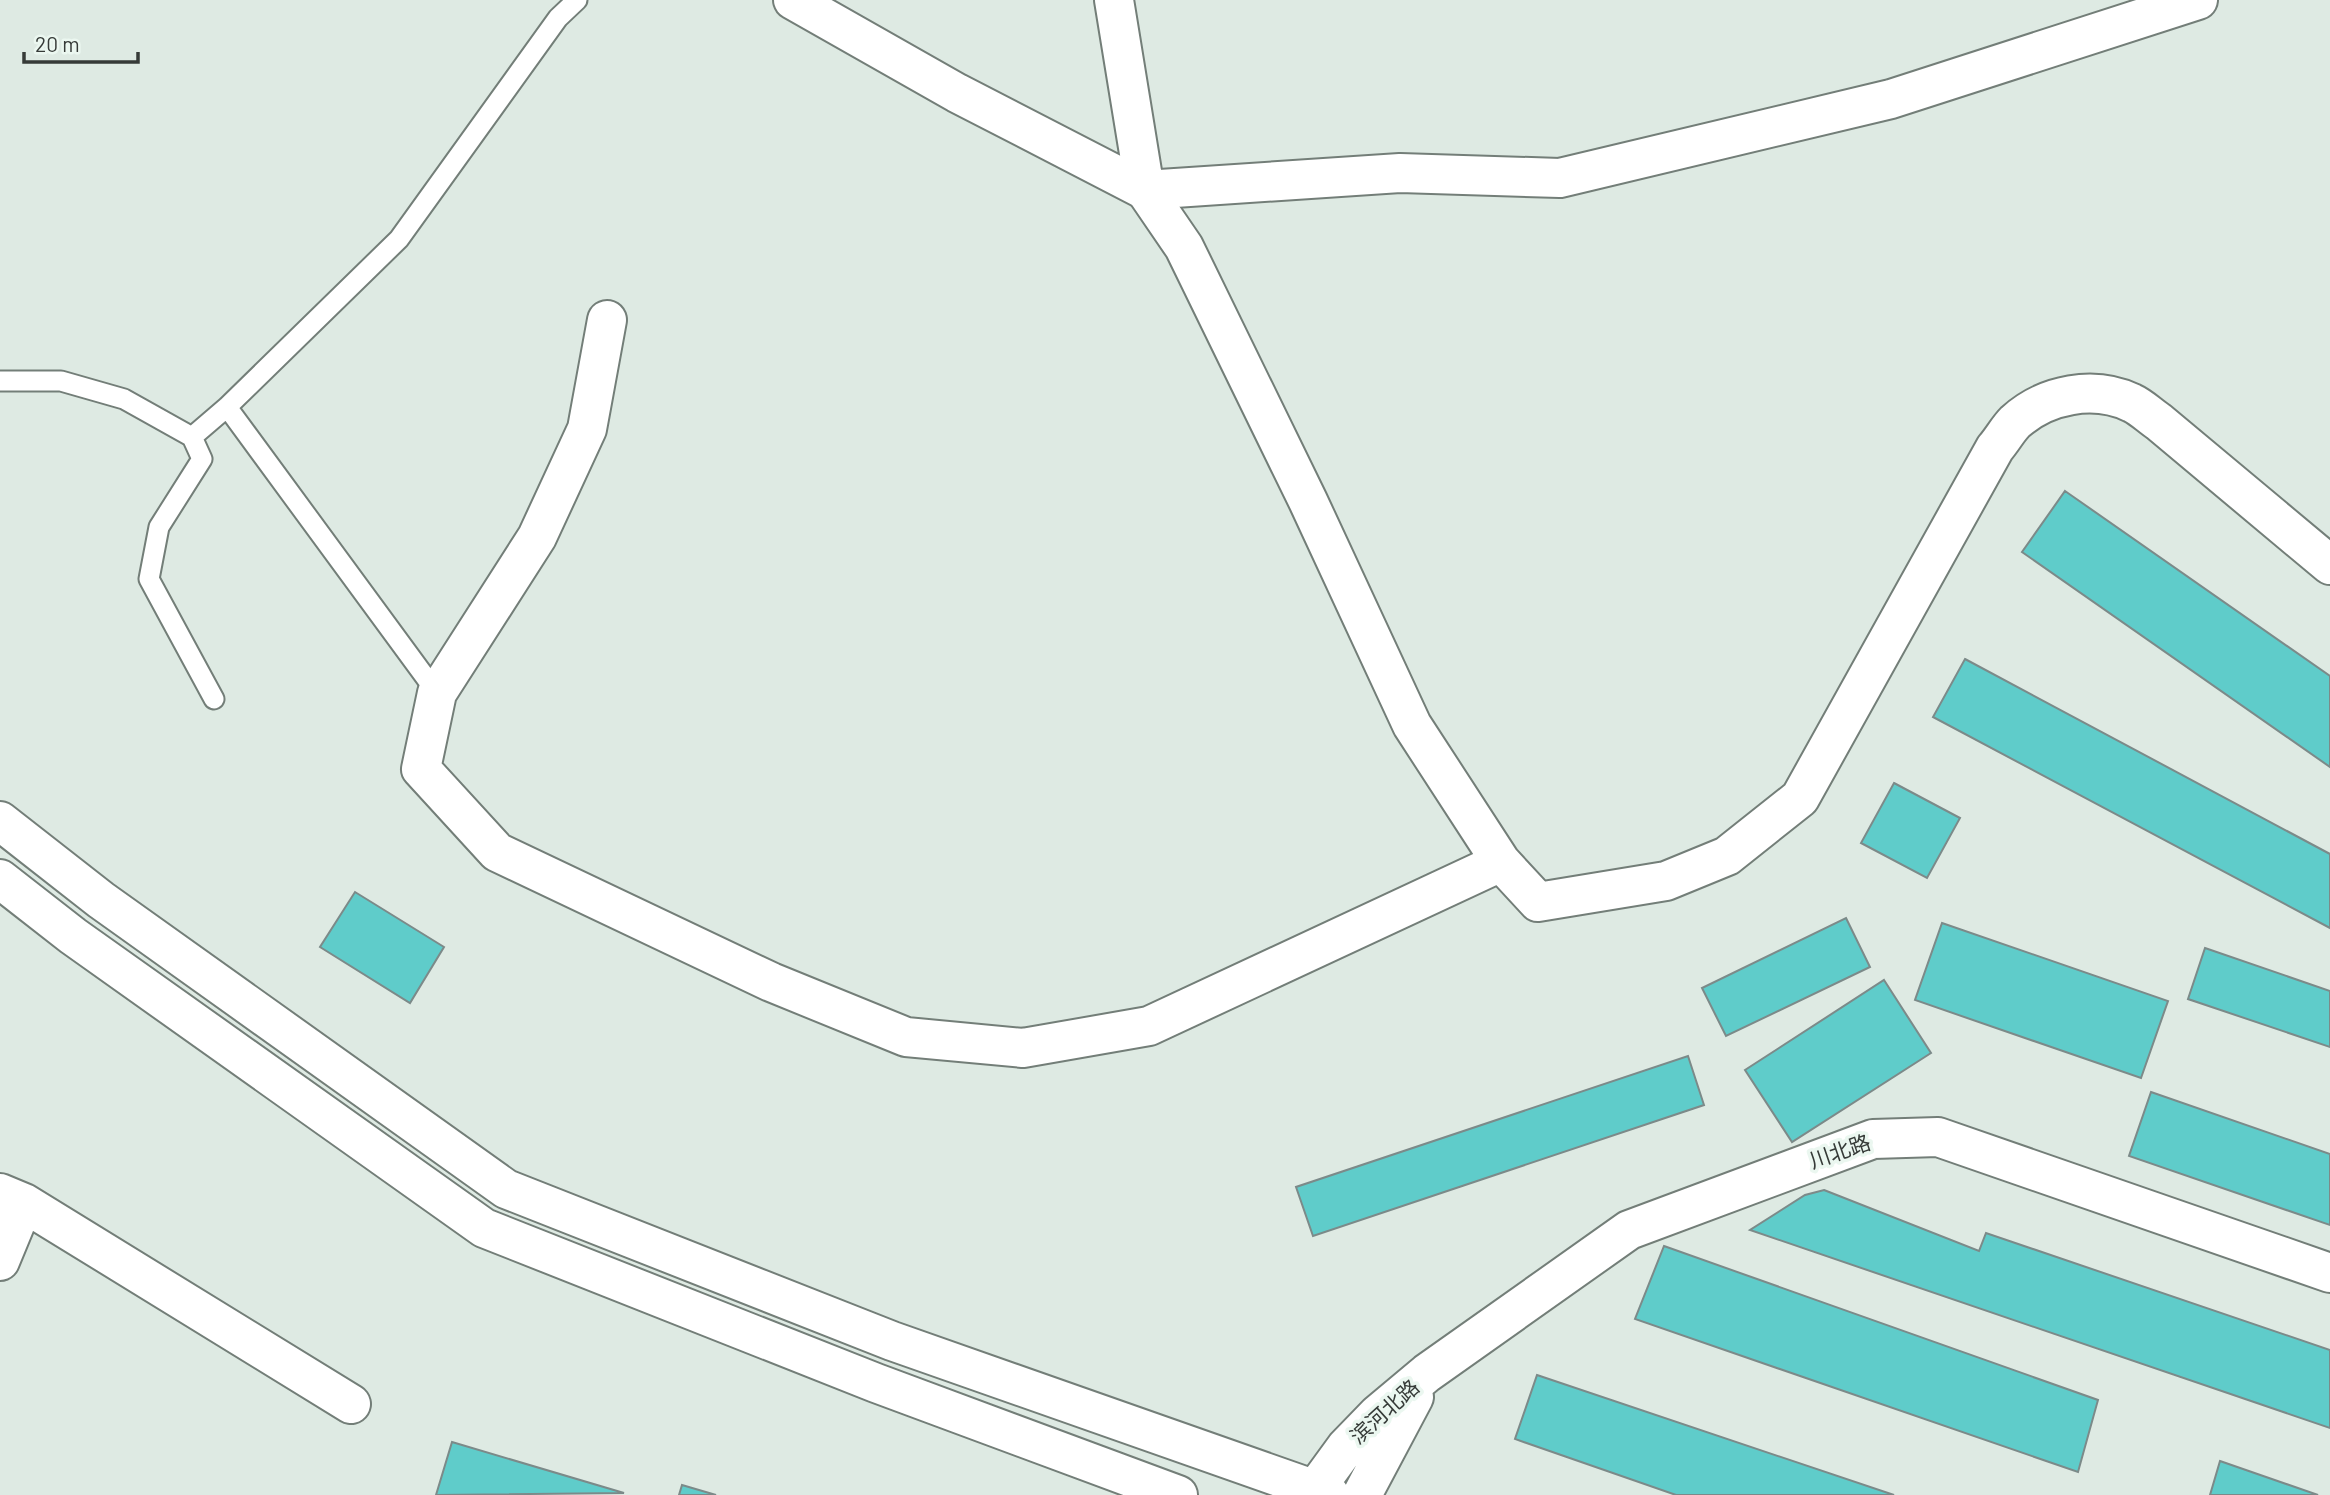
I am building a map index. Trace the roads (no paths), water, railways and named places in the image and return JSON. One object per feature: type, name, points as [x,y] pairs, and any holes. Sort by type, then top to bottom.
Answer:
[{"type":"main road","points":[[793,0],[957,93],[1145,190],[1400,173],[1560,178],[1891,99],[2198,0]]},
{"type":"main road","points":[[1114,0],[1145,190],[1184,247],[1314,513],[1412,724],[1501,862],[1538,902],[1666,881],[1727,856],[1800,798],[1995,448],[2015,423],[2040,404],[2070,394],[2102,394],[2133,403],[2330,565]]},
{"type":"main road","points":[[607,320],[587,429],[537,537],[437,693],[421,769],[497,852],[771,982],[905,1037],[1023,1048],[1149,1026],[1501,862]]},
{"type":"main road","points":[[0,821],[101,900],[506,1188],[892,1341],[1319,1493]]},
{"type":"main road","points":[[0,878],[73,936],[484,1227],[876,1383],[1178,1495]]},
{"type":"main road","name":"川北路","points":[[1427,1373],[1629,1230],[1873,1139],[1938,1137],[2330,1273]]},
{"type":"main road","points":[[0,1261],[12,1198],[351,1404]]},
{"type":"main road","name":"滨河北路","points":[[1319,1493],[1346,1447],[1378,1414],[1427,1373]]},
{"type":"main road","name":"滨河北路","points":[[1362,1495],[1427,1373]]},
{"type":"lane","points":[[192,437],[227,407],[399,239],[558,18],[576,0]]},
{"type":"lane","points":[[0,381],[61,381],[124,398],[192,437],[202,459],[159,527],[149,579],[214,699]]},
{"type":"lane","points":[[227,407],[437,693]]}]
